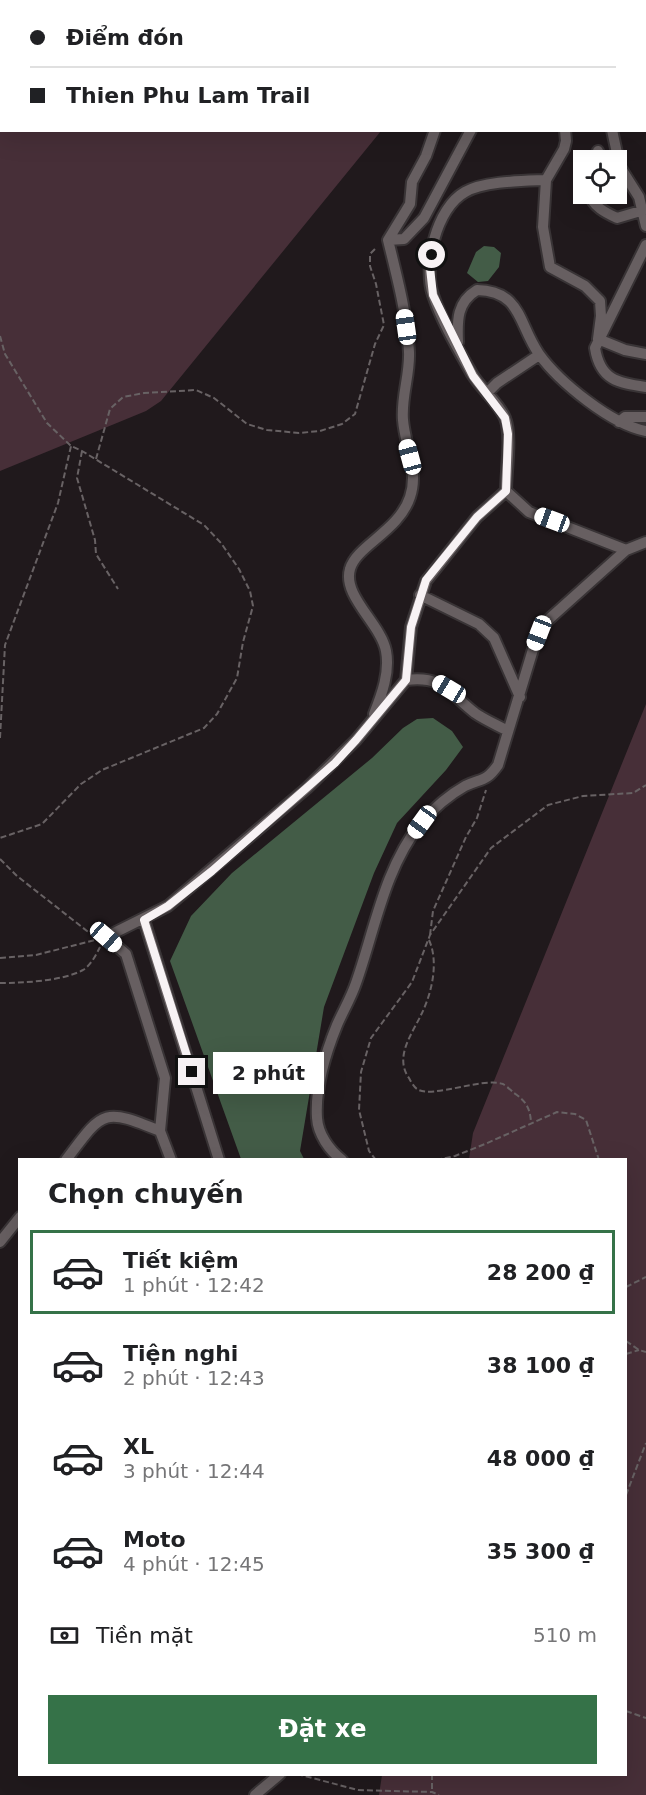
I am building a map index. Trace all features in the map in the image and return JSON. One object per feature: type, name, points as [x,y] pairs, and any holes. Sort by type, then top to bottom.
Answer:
[{"type":"street","points":[[371,722],[384,688],[386,651],[373,621],[354,594],[350,581],[350,570],[363,551],[397,522],[411,495],[413,470],[403,417],[409,353],[401,293],[388,240],[410,204],[412,182],[426,156],[434,132]]},
{"type":"street","points":[[388,240],[404,239],[424,218],[470,132]]},
{"type":"street","points":[[565,132],[564,149],[546,180],[543,227],[550,267],[585,286],[600,301],[598,339]]},
{"type":"street","points":[[612,132],[620,167],[639,197],[644,210],[646,226]]},
{"type":"street","points":[[170,1158],[160,1131],[165,1078],[126,954],[106,937],[168,906],[268,823],[335,763],[406,680],[411,627],[426,580],[477,517],[506,491],[508,434],[505,418],[473,376],[433,295],[430,268],[441,219],[449,204],[466,191],[517,182],[546,180]]},
{"type":"street","points":[[596,204],[604,212],[617,218],[644,210]]},
{"type":"street","points":[[643,389],[614,380],[600,368],[595,348],[646,245]]},
{"type":"street","points":[[458,345],[458,317],[464,302],[477,290],[491,290],[503,294],[512,302],[539,355],[580,396],[619,422],[646,431]]},
{"type":"street","points":[[598,339],[625,350],[646,354]]},
{"type":"street","points":[[487,393],[497,383],[539,355]]},
{"type":"street","points":[[619,422],[625,417],[646,417]]},
{"type":"street","points":[[506,491],[529,512],[626,550]]},
{"type":"street","points":[[340,1158],[325,1141],[317,1119],[320,1089],[337,1026],[356,985],[384,895],[402,850],[422,822],[445,799],[459,790],[489,778],[498,765],[539,633],[548,620],[626,550],[643,544],[646,533]]},
{"type":"street","points":[[420,595],[479,624],[494,638],[520,697]]},
{"type":"street","points":[[406,680],[424,678],[437,682],[449,689],[478,715],[508,731]]},
{"type":"street","points":[[144,920],[218,1158]]},
{"type":"street","points":[[68,1158],[89,1130],[104,1117],[116,1115],[160,1131]]},
{"type":"street","points":[[0,1242],[18,1220]]},
{"type":"street","points":[[255,1795],[278,1776]]},
{"type":"path","points":[[96,459],[110,409],[123,397],[144,393],[196,390],[214,398],[247,424],[267,430],[298,433],[320,431],[342,424],[354,414],[375,344],[384,325],[370,266],[370,254],[388,240]]},
{"type":"path","points":[[0,336],[5,354],[47,423],[71,447],[96,459],[204,525],[221,543],[239,569],[250,591],[253,606],[243,642],[237,678],[217,714],[204,728],[102,770],[81,784],[42,824],[0,838]]},
{"type":"path","points":[[0,738],[5,645],[58,503],[71,447]]},
{"type":"path","points":[[82,451],[77,478],[95,540],[96,554],[118,589]]},
{"type":"path","points":[[374,1158],[369,1151],[361,1128],[358,1090],[361,1072],[372,1038],[412,982],[429,940],[433,910],[477,818],[489,778]]},
{"type":"path","points":[[430,935],[491,848],[548,805],[583,796],[633,793],[646,785]]},
{"type":"path","points":[[0,859],[17,876],[87,931],[106,937]]},
{"type":"path","points":[[0,958],[36,955],[106,937]]},
{"type":"path","points":[[0,982],[30,983],[83,970],[93,960],[106,937]]},
{"type":"path","points":[[429,940],[434,951],[433,972],[426,1002],[408,1038],[404,1053],[406,1075],[416,1089],[424,1092],[457,1086],[503,1084],[523,1099],[528,1106],[531,1122]]},
{"type":"path","points":[[446,1158],[485,1144],[557,1112],[575,1114],[586,1120],[598,1158]]},
{"type":"path","points":[[627,1286],[646,1277]]},
{"type":"path","points":[[627,1342],[646,1352]]},
{"type":"path","points":[[627,1354],[639,1350]]},
{"type":"path","points":[[627,1492],[646,1443]]},
{"type":"path","points":[[627,1711],[646,1718]]},
{"type":"path","points":[[305,1776],[358,1790],[432,1792],[439,1795]]},
{"type":"path","points":[[432,1776],[432,1792]]},
{"type":"shaded area","points":[[0,132],[380,132],[161,401],[146,411],[0,471]]},
{"type":"shaded area","points":[[484,246],[494,247],[501,253],[499,267],[488,281],[478,282],[467,273],[476,252]]},
{"type":"shaded area","points":[[646,704],[646,1795],[379,1795],[382,1776],[627,1776],[627,1158],[469,1158],[473,1133]]},
{"type":"shaded area","points":[[433,718],[452,731],[463,747],[446,770],[397,823],[374,873],[324,1007],[300,1151],[304,1158],[241,1158],[170,961],[191,916],[232,873],[372,758],[403,728],[417,719]]},
{"type":"route","points":[[192,1072],[144,920],[168,906],[212,871],[335,763],[356,740],[406,680],[411,627],[426,580],[477,517],[506,491],[508,434],[505,418],[473,376],[433,295],[430,268],[432,255]]}]
